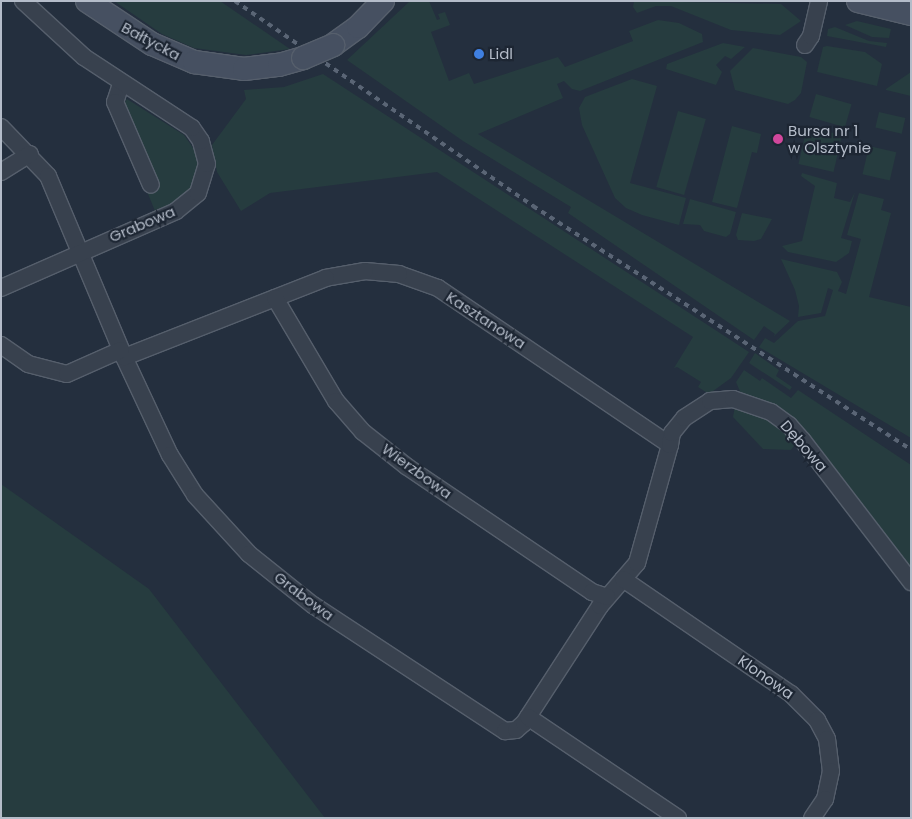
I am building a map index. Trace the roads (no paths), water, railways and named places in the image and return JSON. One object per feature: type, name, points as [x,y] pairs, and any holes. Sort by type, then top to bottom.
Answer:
[{"type":"main road","name":"Bałtycka","points":[[87,1],[146,40],[194,62],[244,69],[279,65],[303,58],[333,45],[358,27],[382,2]]},
{"type":"main road","points":[[858,1],[911,14]]},
{"type":"street","name":"Grabowa","points":[[23,1],[84,57],[121,84],[192,128],[206,153],[205,180],[198,193],[176,210],[96,244],[81,255]]},
{"type":"street","points":[[805,45],[811,36],[819,1]]},
{"type":"street","points":[[121,84],[114,102],[151,186]]},
{"type":"street","name":"Grabowa","points":[[1,127],[30,154],[48,176],[122,354],[170,455],[195,495],[249,554],[313,605],[505,732],[519,728],[528,717],[607,597]]},
{"type":"street","points":[[1,172],[30,154]]},
{"type":"street","points":[[1,288],[81,255]]},
{"type":"street","name":"Kasztanowa","points":[[1,345],[28,364],[68,374],[326,278],[365,271],[399,274],[438,288],[670,445]]},
{"type":"street","name":"Wierzbowa","points":[[275,298],[336,401],[364,432],[414,471],[592,592],[607,597]]},
{"type":"street","name":"Dębowa","points":[[670,445],[672,433],[684,418],[710,401],[732,399],[771,412],[789,425],[803,441],[911,582]]},
{"type":"street","points":[[607,597],[637,562],[670,445]]},
{"type":"street","name":"Klonowa","points":[[623,579],[791,694],[817,720],[827,739],[831,771],[825,799],[812,818]]},
{"type":"street","points":[[528,717],[678,818]]},
{"type":"railway","points":[[235,1],[533,206],[911,450]]},
{"type":"place","name":"Lidl","points":[[479,54]]},
{"type":"place","name":"Bursa nr 1 w Olsztynie","points":[[778,139]]}]
